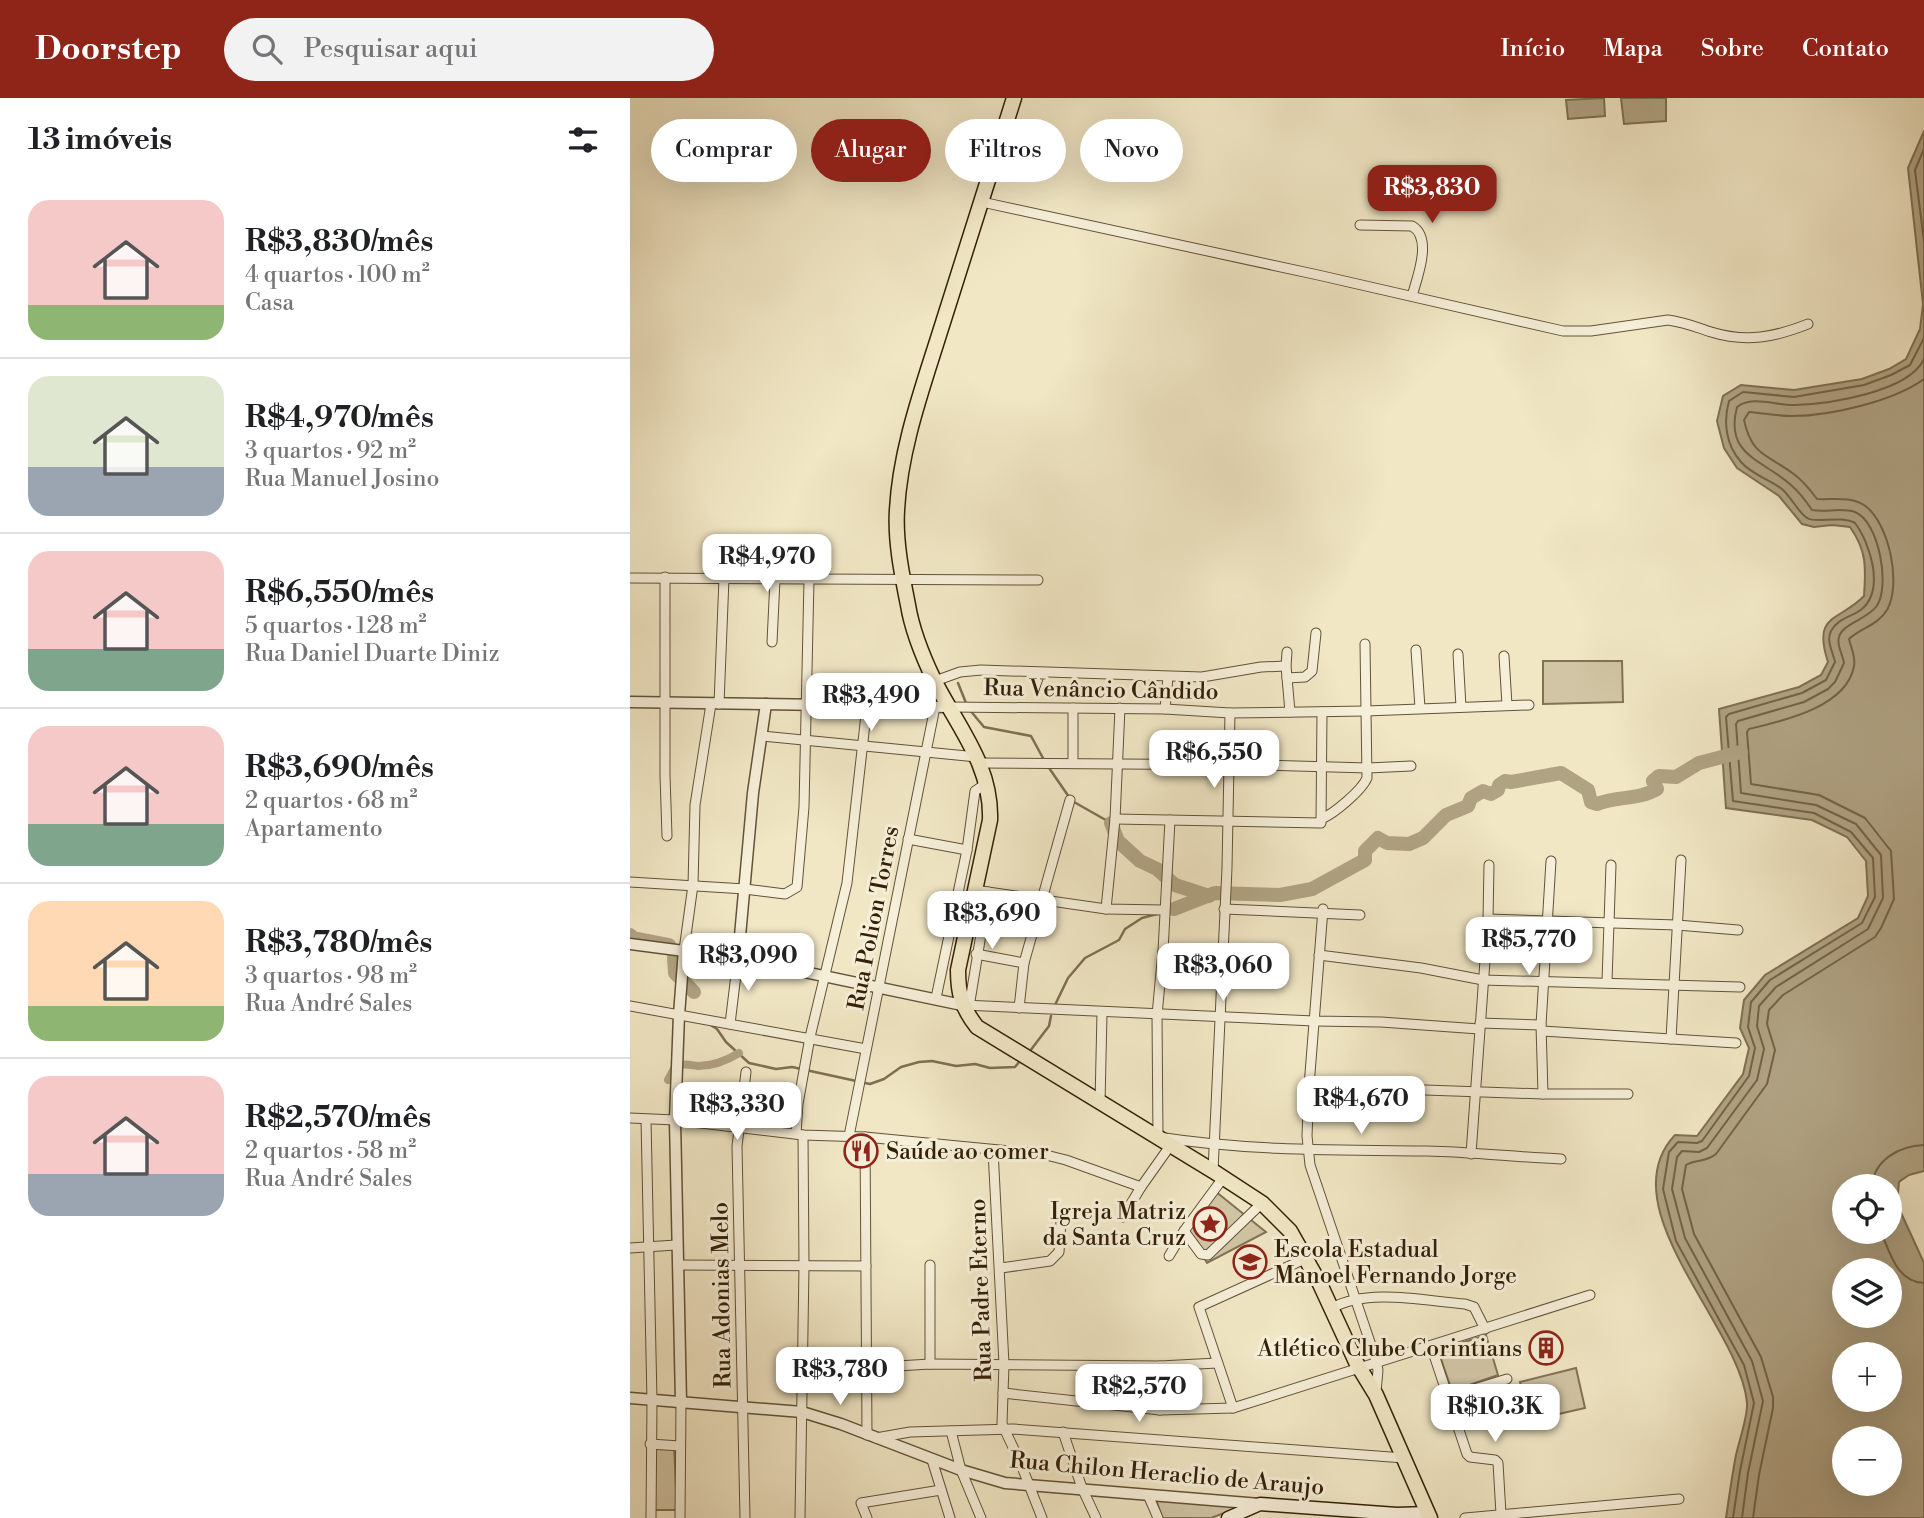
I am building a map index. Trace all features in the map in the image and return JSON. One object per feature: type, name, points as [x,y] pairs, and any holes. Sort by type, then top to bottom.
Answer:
[{"type":"main road","points":[[1014,98],[916,411],[902,471],[897,513],[908,608],[935,681],[978,760],[990,800],[981,891],[958,970],[958,990],[977,1027],[1262,1203],[1290,1231],[1307,1258],[1360,1369],[1376,1395],[1429,1516]]},
{"type":"main road","points":[[1228,1518],[1248,1514],[1261,1504]]},
{"type":"main road","name":"Rua Chilon Heraclio de Araujo","points":[[1261,1504],[1275,1511],[1429,1516]]},
{"type":"street","points":[[982,202],[1563,331],[1591,331],[1668,320],[1681,321],[1726,336],[1762,338],[1808,324]]},
{"type":"street","points":[[1360,225],[1412,226],[1417,229],[1422,246],[1412,296]]},
{"type":"street","points":[[665,577],[667,836]]},
{"type":"street","points":[[630,578],[1038,579]]},
{"type":"street","points":[[680,1518],[681,1402],[675,1120],[678,1015],[692,885],[695,805],[715,704],[724,578]]},
{"type":"street","points":[[772,642],[775,580]]},
{"type":"street","points":[[630,882],[785,894],[794,890],[799,882],[804,807],[809,580]]},
{"type":"street","points":[[1287,678],[1309,675],[1314,666],[1315,633]]},
{"type":"street","points":[[1115,819],[1321,821],[1333,813],[1360,789],[1367,778],[1365,644]]},
{"type":"street","points":[[1416,650],[1420,708]]},
{"type":"street","points":[[1287,652],[1290,712]]},
{"type":"street","points":[[1458,654],[1461,707]]},
{"type":"street","points":[[1504,656],[1507,705]]},
{"type":"street","points":[[935,681],[960,672],[981,670],[1217,677],[1261,667],[1286,666]]},
{"type":"street","points":[[1166,709],[1168,677]]},
{"type":"street","name":"Rua Venâncio Cândido","points":[[630,702],[1121,708],[1230,713],[1529,705]]},
{"type":"street","points":[[730,1024],[752,804],[766,705]]},
{"type":"street","points":[[800,1518],[804,1266],[798,1104],[810,1038],[847,883],[867,706]]},
{"type":"street","name":"Rua Polion Torres","points":[[849,1136],[935,707]]},
{"type":"street","points":[[1073,708],[1073,763]]},
{"type":"street","points":[[1106,909],[1115,819],[1121,708]]},
{"type":"street","points":[[1321,821],[1322,712]]},
{"type":"street","points":[[1168,1256],[1218,1175],[1213,1146],[1227,868],[1230,713]]},
{"type":"street","points":[[762,736],[926,752],[978,760],[1368,768],[1411,766]]},
{"type":"street","points":[[936,998],[967,850],[975,791],[987,783]]},
{"type":"street","points":[[1018,1008],[1024,963],[1070,800]]},
{"type":"street","points":[[1123,1217],[1164,1142],[1157,1015],[1170,820]]},
{"type":"street","points":[[908,839],[967,850]]},
{"type":"street","points":[[1671,1040],[1681,860]]},
{"type":"street","points":[[1543,1094],[1541,1028],[1551,861]]},
{"type":"street","points":[[1607,981],[1611,865]]},
{"type":"street","points":[[1471,1154],[1488,919],[1489,866]]},
{"type":"street","points":[[965,1006],[976,954],[981,891],[1106,909],[1164,910]]},
{"type":"street","points":[[1224,909],[1360,915]]},
{"type":"street","points":[[1323,912],[1309,1086],[1307,1151],[1377,1363],[1376,1395]]},
{"type":"street","points":[[1488,919],[1677,925],[1738,930]]},
{"type":"street","points":[[630,944],[738,958],[965,1006],[1541,1028],[1737,1043]]},
{"type":"street","points":[[1163,951],[1223,951]]},
{"type":"street","points":[[976,954],[1024,963]]},
{"type":"street","points":[[1319,955],[1421,968],[1483,980],[1607,981],[1740,987]]},
{"type":"street","points":[[630,1006],[866,1049]]},
{"type":"street","points":[[1100,1103],[1102,1013]]},
{"type":"street","name":"Rua Adonias Melo","points":[[745,1518],[738,1127],[746,1072]]},
{"type":"street","points":[[1309,1086],[1543,1094],[1628,1094]]},
{"type":"street","points":[[630,1118],[675,1120],[1056,1157],[1141,1187]]},
{"type":"street","points":[[646,1120],[652,1400],[651,1518]]},
{"type":"street","points":[[864,1138],[867,1367],[872,1436],[1003,1429],[1404,1458]]},
{"type":"street","points":[[1164,1142],[1307,1151],[1429,1151],[1561,1159]]},
{"type":"street","name":"Rua Padre Eterno","points":[[993,1150],[1004,1364],[1003,1429]]},
{"type":"street","points":[[1184,1231],[1200,1254],[1205,1256],[1262,1203]]},
{"type":"street","points":[[1000,1268],[1050,1261],[1059,1252],[1061,1222]]},
{"type":"street","points":[[630,1248],[676,1245]]},
{"type":"street","points":[[1233,1408],[1199,1307],[1307,1258]]},
{"type":"street","points":[[678,1265],[866,1266]]},
{"type":"street","points":[[930,1265],[930,1364]]},
{"type":"street","points":[[1003,1393],[1160,1410],[1233,1408],[1590,1295]]},
{"type":"street","points":[[1332,1308],[1354,1298],[1371,1297],[1465,1304],[1474,1307],[1485,1329]]},
{"type":"street","points":[[1431,1346],[1469,1456],[1492,1459],[1498,1463],[1501,1514]]},
{"type":"street","points":[[803,1372],[930,1364],[1160,1366],[1217,1363]]},
{"type":"street","points":[[1160,1366],[1160,1410]]},
{"type":"street","points":[[1448,1397],[1507,1379]]},
{"type":"street","name":"Rua Chilon Heraclio de Araujo","points":[[630,1398],[802,1412],[841,1424],[932,1460],[1005,1483],[1261,1504]]},
{"type":"street","points":[[1003,1429],[1020,1462],[1042,1518]]},
{"type":"street","points":[[951,1431],[961,1470],[981,1518]]},
{"type":"street","points":[[1063,1432],[1082,1488],[1096,1518]]},
{"type":"street","points":[[650,1444],[680,1446]]},
{"type":"street","points":[[932,1460],[950,1518]]},
{"type":"street","points":[[867,1518],[861,1503],[941,1490]]},
{"type":"street","points":[[1148,1495],[1157,1518]]},
{"type":"street","points":[[1471,1518],[1679,1499]]},
{"type":"shaded area","points":[[1543,661],[1622,661],[1623,702],[1543,704]]},
{"type":"shaded area","points":[[1215,1191],[1266,1232],[1207,1263],[1187,1227]]},
{"type":"shaded area","points":[[1486,1335],[1498,1375],[1452,1391],[1438,1350]]},
{"type":"shaded area","points":[[1576,1368],[1585,1408],[1528,1421],[1520,1382]]},
{"type":"shaded area","points":[[653,1444],[674,1445],[677,1510],[655,1510]]},
{"type":"shaded area","points":[[1156,1499],[1240,1507],[1211,1518],[1162,1518]]},
{"type":"water","points":[[1604,98],[1605,116],[1568,119],[1566,100]]},
{"type":"water","points":[[1621,98],[1666,98],[1666,121],[1624,124]]},
{"type":"water","points":[[1924,131],[1924,1171],[1902,1180],[1902,1174],[1832,1174],[1832,1244],[1902,1244],[1902,1215],[1924,1263],[1924,1518],[1726,1518],[1747,1403],[1739,1373],[1724,1339],[1683,1268],[1666,1231],[1657,1197],[1658,1164],[1675,1135],[1697,1136],[1743,1074],[1749,1048],[1740,1028],[1744,1000],[1765,975],[1858,918],[1868,896],[1866,861],[1847,837],[1812,820],[1726,808],[1719,709],[1799,687],[1821,675],[1828,662],[1823,635],[1826,626],[1864,596],[1865,568],[1860,544],[1850,527],[1814,527],[1802,524],[1779,496],[1737,468],[1724,448],[1717,421],[1723,396],[1741,385],[1794,390],[1862,379],[1889,369],[1906,359],[1920,329],[1923,304],[1908,168]]},
{"type":"waterway","points":[[958,683],[966,703]]},
{"type":"waterway","points":[[969,709],[984,727],[1031,736],[1044,760]]},
{"type":"waterway","points":[[1174,909],[1215,893],[1280,895],[1312,889],[1365,860],[1365,851],[1378,838],[1387,843],[1409,844],[1423,838],[1446,815],[1468,806],[1471,798],[1483,791],[1491,794],[1498,790],[1499,785],[1505,781],[1561,773],[1588,790],[1591,802],[1597,804],[1650,792],[1657,789],[1653,781],[1659,776],[1676,777],[1699,763],[1741,752]]},
{"type":"waterway","points":[[1047,765],[1069,797]]},
{"type":"waterway","points":[[1074,802],[1111,823]]},
{"type":"waterway","points":[[1111,823],[1118,841],[1140,861],[1157,869],[1175,885],[1209,896]]},
{"type":"waterway","points":[[1055,1005],[1068,978],[1085,958],[1119,940],[1125,929],[1142,918],[1157,914]]},
{"type":"waterway","points":[[630,935],[633,938],[669,945]]},
{"type":"waterway","points":[[674,958],[675,973],[694,992]]},
{"type":"waterway","points":[[1030,1051],[1049,1026],[1051,1016]]},
{"type":"waterway","points":[[709,1024],[749,1063],[776,1069],[792,1067],[870,1084],[884,1079],[901,1067],[919,1062],[932,1061],[956,1066],[975,1064],[990,1068],[1015,1067],[1020,1061]]},
{"type":"waterway","points":[[668,1080],[675,1067],[709,1065],[725,1061],[739,1053]]},
{"type":"place","name":"Saúde ao comer","points":[[861,1151]]},
{"type":"place","name":"Igreja Matriz da Santa Cruz","points":[[1210,1224]]},
{"type":"place","name":"Escola Estadual Manoel Fernando Jorge","points":[[1250,1262]]},
{"type":"place","name":"Atlético Clube Corintians","points":[[1546,1348]]}]
